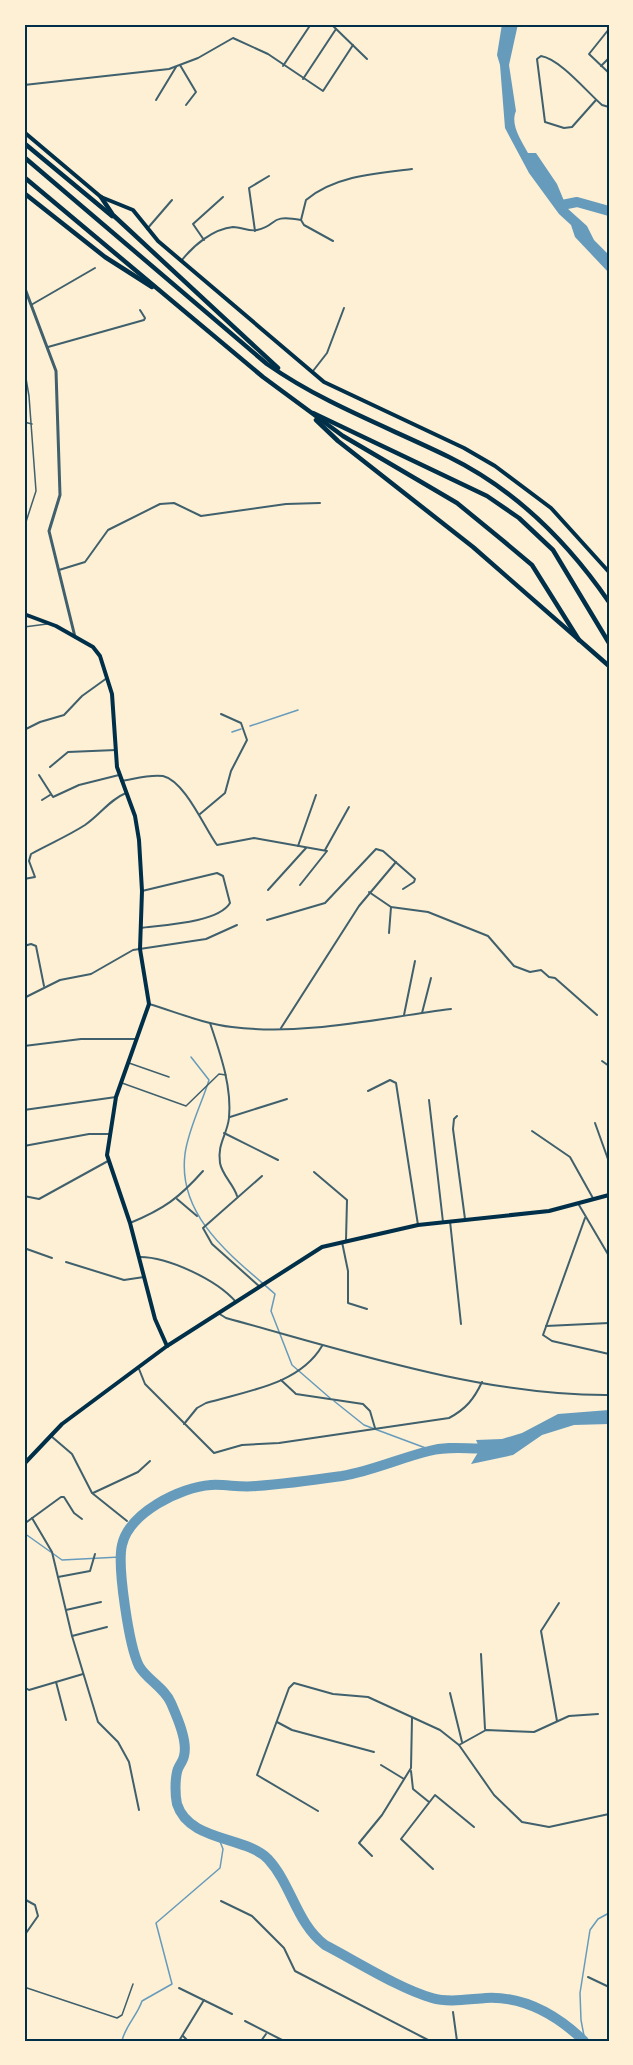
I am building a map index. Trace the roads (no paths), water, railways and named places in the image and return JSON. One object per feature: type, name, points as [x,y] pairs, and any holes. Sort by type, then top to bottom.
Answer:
[{"type":"highway","points":[[24,143],[89,200],[126,226]]},
{"type":"highway","points":[[24,157],[267,364],[293,382],[483,476],[546,524],[609,602]]},
{"type":"highway","points":[[24,177],[305,409],[343,436],[457,503],[532,565],[579,640]]},
{"type":"highway","points":[[24,193],[105,257],[167,296]]},
{"type":"highway","points":[[101,197],[106,206],[126,226],[293,382]]},
{"type":"highway","points":[[305,409],[338,441],[473,547],[609,666]]},
{"type":"highway","points":[[305,409],[487,496],[519,518],[553,550],[609,643]]},
{"type":"main road","points":[[24,132],[101,197],[133,210],[147,229],[181,261],[311,373],[324,382],[464,448],[495,466],[551,508],[609,572]]},
{"type":"main road","points":[[24,614],[48,622],[96,651],[107,678],[115,708],[119,775],[138,828],[142,891],[140,949],[149,1004],[116,1098],[109,1134],[108,1161],[130,1223],[154,1320],[167,1346]]},
{"type":"main road","points":[[24,1464],[73,1416],[167,1346],[315,1251],[344,1241],[418,1225],[549,1211],[579,1205],[609,1195]]},
{"type":"street","points":[[283,66],[311,24]]},
{"type":"street","points":[[331,24],[367,59]]},
{"type":"street","points":[[303,80],[336,29]]},
{"type":"street","points":[[609,30],[589,52],[609,73]]},
{"type":"street","points":[[24,85],[149,72],[178,66],[198,58],[233,38],[268,54],[303,80],[323,91],[353,45]]},
{"type":"street","points":[[596,100],[573,127],[564,128],[545,122],[537,59],[548,58],[596,100],[609,107]]},
{"type":"street","points":[[601,66],[609,58]]},
{"type":"street","points":[[156,100],[178,66]]},
{"type":"street","points":[[178,66],[196,92],[186,105]]},
{"type":"street","points":[[333,242],[304,225],[301,220],[306,200],[322,190],[365,174],[412,169]]},
{"type":"street","points":[[255,231],[249,188],[269,176]]},
{"type":"street","points":[[204,240],[193,224],[223,197]]},
{"type":"street","points":[[147,229],[172,200]]},
{"type":"street","points":[[181,261],[204,240],[232,227],[255,231],[279,217],[301,220]]},
{"type":"street","points":[[31,305],[95,268]]},
{"type":"street","points":[[24,286],[56,371],[60,495],[49,531],[75,637]]},
{"type":"street","points":[[311,373],[327,353],[344,308]]},
{"type":"street","points":[[48,347],[144,320],[140,310]]},
{"type":"street","points":[[24,367],[32,424],[36,496],[24,528]]},
{"type":"street","points":[[24,422],[32,424]]},
{"type":"street","points":[[58,570],[85,562],[108,530],[160,504],[174,502],[201,516],[286,504],[320,503]]},
{"type":"street","points":[[24,627],[45,625],[48,622]]},
{"type":"street","points":[[24,730],[40,722],[64,715],[82,696],[107,678]]},
{"type":"street","points":[[200,814],[225,794],[231,771],[248,740],[241,723],[221,714]]},
{"type":"street","points":[[50,767],[68,752],[116,750]]},
{"type":"street","points":[[39,775],[51,796]]},
{"type":"street","points":[[42,800],[79,785],[119,775]]},
{"type":"street","points":[[121,782],[156,776],[168,778],[200,814],[217,845],[246,838],[326,851]]},
{"type":"street","points":[[24,879],[35,877],[29,861],[31,854],[84,825],[106,808],[112,799],[126,793]]},
{"type":"street","points":[[298,847],[316,795]]},
{"type":"street","points":[[300,885],[326,851],[349,807]]},
{"type":"street","points":[[268,890],[306,848]]},
{"type":"street","points":[[267,920],[326,903],[376,849],[383,851],[415,879],[403,889]]},
{"type":"street","points":[[281,1028],[369,892],[396,862]]},
{"type":"street","points":[[140,928],[198,920],[222,911],[230,903],[223,876],[217,873],[142,891]]},
{"type":"street","points":[[369,892],[391,907],[429,912],[490,937],[512,964],[530,972],[541,970],[549,977],[554,977],[597,1015]]},
{"type":"street","points":[[389,933],[391,907]]},
{"type":"street","points":[[24,998],[60,980],[85,976],[140,949],[206,939],[237,925]]},
{"type":"street","points":[[24,946],[31,944],[36,946],[44,986]]},
{"type":"street","points":[[404,1015],[415,961]]},
{"type":"street","points":[[422,1013],[431,978]]},
{"type":"street","points":[[149,1004],[210,1023],[232,1027],[281,1028],[309,1028],[451,1009]]},
{"type":"street","points":[[210,1023],[226,1075],[229,1117],[220,1146],[220,1165],[237,1196]]},
{"type":"street","points":[[24,1046],[81,1039],[136,1039]]},
{"type":"street","points":[[602,1061],[609,1066]]},
{"type":"street","points":[[129,1062],[169,1077]]},
{"type":"street","points":[[122,1083],[184,1106],[207,1088],[219,1074],[226,1075]]},
{"type":"street","points":[[368,1092],[390,1080],[396,1083],[418,1225]]},
{"type":"street","points":[[24,1110],[116,1098]]},
{"type":"street","points":[[229,1117],[287,1099]]},
{"type":"street","points":[[429,1100],[443,1222]]},
{"type":"street","points":[[457,1116],[453,1124],[465,1219]]},
{"type":"street","points":[[595,1123],[609,1162]]},
{"type":"street","points":[[532,1131],[570,1157],[594,1200]]},
{"type":"street","points":[[224,1133],[278,1160]]},
{"type":"street","points":[[24,1146],[89,1134],[109,1134]]},
{"type":"street","points":[[24,1196],[39,1199],[108,1161]]},
{"type":"street","points":[[130,1223],[162,1210],[177,1199],[203,1170]]},
{"type":"street","points":[[314,1172],[347,1200],[344,1241],[348,1271],[348,1303],[366,1309]]},
{"type":"street","points":[[261,1287],[212,1244],[203,1228],[262,1176]]},
{"type":"street","points":[[177,1199],[197,1216]]},
{"type":"street","points":[[579,1205],[609,1256]]},
{"type":"street","points":[[585,1218],[543,1335],[547,1339],[609,1354]]},
{"type":"street","points":[[450,1221],[461,1324]]},
{"type":"street","points":[[24,1248],[52,1258]]},
{"type":"street","points":[[138,1257],[169,1263],[199,1275],[226,1291],[236,1302]]},
{"type":"street","points":[[66,1262],[124,1280],[144,1277]]},
{"type":"street","points":[[218,1313],[226,1318],[322,1346],[482,1382],[560,1394],[609,1395]]},
{"type":"street","points":[[546,1326],[609,1323]]},
{"type":"street","points":[[184,1424],[197,1408],[206,1403],[281,1380],[308,1365],[322,1346]]},
{"type":"street","points":[[139,1369],[145,1384],[211,1452],[218,1453],[242,1445],[279,1443],[449,1418],[463,1410],[475,1396],[482,1382]]},
{"type":"street","points":[[281,1380],[296,1394],[363,1404],[370,1411],[375,1428]]},
{"type":"street","points":[[51,1436],[72,1454],[93,1493],[128,1521]]},
{"type":"street","points":[[93,1493],[138,1472],[150,1461]]},
{"type":"street","points":[[24,1524],[61,1497],[82,1519]]},
{"type":"street","points":[[32,1518],[51,1549],[72,1636],[98,1722],[118,1742],[129,1762],[140,1810]]},
{"type":"street","points":[[58,1577],[90,1571],[95,1554]]},
{"type":"street","points":[[66,1610],[101,1602]]},
{"type":"street","points":[[557,1722],[541,1631],[559,1603]]},
{"type":"street","points":[[72,1636],[107,1627]]},
{"type":"street","points":[[480,1654],[486,1731]]},
{"type":"street","points":[[24,1687],[29,1690],[83,1674]]},
{"type":"street","points":[[56,1682],[66,1720]]},
{"type":"street","points":[[318,1811],[256,1774],[289,1688],[294,1683],[333,1694],[368,1697],[440,1730],[459,1745],[494,1795],[517,1820],[549,1827],[609,1814]]},
{"type":"street","points":[[450,1693],[462,1742]]},
{"type":"street","points":[[459,1745],[486,1731],[534,1732],[569,1716],[598,1714]]},
{"type":"street","points":[[412,1718],[410,1780],[413,1789],[429,1802]]},
{"type":"street","points":[[277,1722],[292,1730],[374,1752]]},
{"type":"street","points":[[381,1765],[405,1779]]},
{"type":"street","points":[[372,1856],[359,1843],[382,1815],[411,1768]]},
{"type":"street","points":[[433,1869],[401,1839],[435,1794],[474,1827]]},
{"type":"street","points":[[24,1899],[35,1905],[38,1916],[24,1936]]},
{"type":"street","points":[[221,1900],[252,1916],[284,1948],[296,1971],[430,2041]]},
{"type":"street","points":[[588,1977],[609,1987]]},
{"type":"street","points":[[24,1988],[117,2018],[122,2014],[133,1984]]},
{"type":"street","points":[[178,1988],[232,2014]]},
{"type":"street","points":[[179,2041],[204,2000]]},
{"type":"street","points":[[453,2012],[457,2041]]},
{"type":"street","points":[[245,2021],[284,2041]]},
{"type":"street","points":[[261,2041],[267,2033]]},
{"type":"street","points":[[183,2036],[188,2041]]},
{"type":"water","points":[[502,24],[518,24],[509,65],[517,132],[528,153],[536,153],[557,184],[567,208],[587,226],[594,240],[609,255],[609,273],[575,237],[571,225],[559,214],[529,173],[505,128],[500,65],[497,55]]},
{"type":"water","points":[[609,1410],[609,1424],[574,1425],[542,1435],[513,1455],[471,1464],[480,1449],[476,1440],[502,1439],[522,1433],[558,1414]]},
{"type":"waterway","points":[[562,205],[577,202],[609,211]]},
{"type":"waterway","points":[[250,726],[298,710]]},
{"type":"waterway","points":[[232,732],[241,729]]},
{"type":"waterway","points":[[191,1057],[209,1080],[192,1126],[185,1154],[185,1177],[190,1197],[211,1234],[275,1294],[271,1311],[292,1365],[330,1398]]},
{"type":"waterway","points":[[334,1401],[364,1425],[431,1450]]},
{"type":"waterway","points":[[492,1448],[437,1449],[342,1476],[250,1486],[211,1485],[171,1496],[145,1512],[134,1522],[127,1533],[121,1555],[125,1606],[131,1642],[139,1666],[168,1697],[181,1729],[185,1750],[177,1772],[176,1792],[177,1804],[183,1816],[205,1832],[246,1846],[268,1859],[283,1880],[307,1926],[325,1945],[391,1981],[432,1998],[452,2000],[500,1998],[527,2004],[551,2015],[584,2041]]},
{"type":"waterway","points":[[24,1533],[62,1560],[120,1557]]},
{"type":"waterway","points":[[122,2041],[142,2001],[172,1984],[156,1923],[220,1868],[223,1849],[219,1839]]},
{"type":"waterway","points":[[585,2041],[581,2020],[580,1993],[590,1930],[598,1919],[609,1913]]}]
